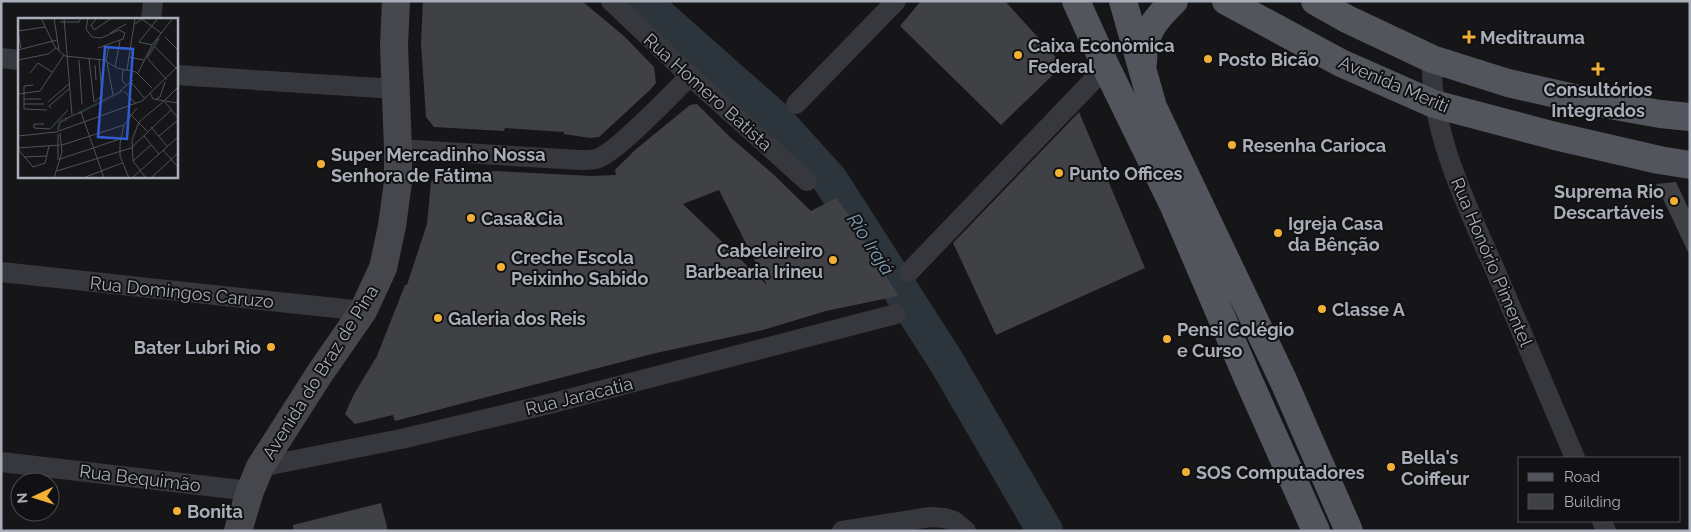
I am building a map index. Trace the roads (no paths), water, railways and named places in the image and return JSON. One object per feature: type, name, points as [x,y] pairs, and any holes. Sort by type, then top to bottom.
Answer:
[{"type":"main road","points":[[1076,1],[1173,204],[1316,531]]},
{"type":"main road","points":[[1123,1],[1153,106],[1284,382],[1348,531]]},
{"type":"main road","points":[[1142,71],[1143,48],[1150,27],[1174,1]]},
{"type":"main road","name":"Avenida Meriti","points":[[1226,1],[1341,63],[1434,104],[1565,138],[1659,160],[1690,165]]},
{"type":"main road","points":[[1315,1],[1347,19],[1432,59],[1508,83],[1587,101],[1660,114],[1690,117]]},
{"type":"street","points":[[151,18],[153,1]]},
{"type":"street","name":"Avenida do Braz de Pina","points":[[238,531],[255,479],[320,373],[362,310],[383,268],[398,182],[394,45],[396,1]]},
{"type":"street","name":"Rua Homero Batista","points":[[611,1],[690,76],[807,181]]},
{"type":"street","points":[[796,104],[896,1]]},
{"type":"street","points":[[1,58],[18,60]]},
{"type":"street","name":"Rua Honório Pimentel","points":[[1432,59],[1434,104],[1449,156],[1471,214],[1575,457]]},
{"type":"street","points":[[909,272],[1106,67]]},
{"type":"street","points":[[178,76],[396,89]]},
{"type":"street","points":[[398,149],[580,160],[596,159],[608,153],[623,141],[690,76]]},
{"type":"street","name":"Rua Domingos Caruzo","points":[[1,272],[362,310]]},
{"type":"street","name":"Rua Jaracatia","points":[[255,479],[896,314]]},
{"type":"street","name":"Rua Bequimão","points":[[1,462],[255,479]]},
{"type":"street","points":[[842,531],[930,517],[954,521],[966,531]]},
{"type":"waterway","name":"Rio Irajá","points":[[642,1],[773,117],[830,180],[946,361],[1045,531]]},
{"type":"place","name":"Meditrauma","points":[[1469,37]]},
{"type":"place","name":"Caixa Econômica Federal","points":[[1018,55]]},
{"type":"place","name":"Posto Bicão","points":[[1208,59]]},
{"type":"place","name":"Consultórios Integrados","points":[[1598,69]]},
{"type":"place","name":"Resenha Carioca","points":[[1232,145]]},
{"type":"place","name":"Super Mercadinho Nossa Senhora de Fátima","points":[[321,164]]},
{"type":"place","name":"Punto Offices","points":[[1059,173]]},
{"type":"place","name":"Suprema Rio Descartáveis","points":[[1674,201]]},
{"type":"place","name":"Casa&Cia","points":[[471,218]]},
{"type":"place","name":"Igreja Casa da Bênção","points":[[1278,233]]},
{"type":"place","name":"Cabeleireiro Barbearia Irineu","points":[[833,260]]},
{"type":"place","name":"Creche Escola Peixinho Sabido","points":[[501,267]]},
{"type":"place","name":"Classe A","points":[[1322,309]]},
{"type":"place","name":"Galeria dos Reis","points":[[438,318]]},
{"type":"place","name":"Pensi Colégio e Curso","points":[[1167,339]]},
{"type":"place","name":"Bater Lubri Rio","points":[[271,347]]},
{"type":"place","name":"Bella's Coiffeur","points":[[1391,467]]},
{"type":"place","name":"SOS Computadores","points":[[1186,472]]},
{"type":"place","name":"Bonita","points":[[177,511]]}]
